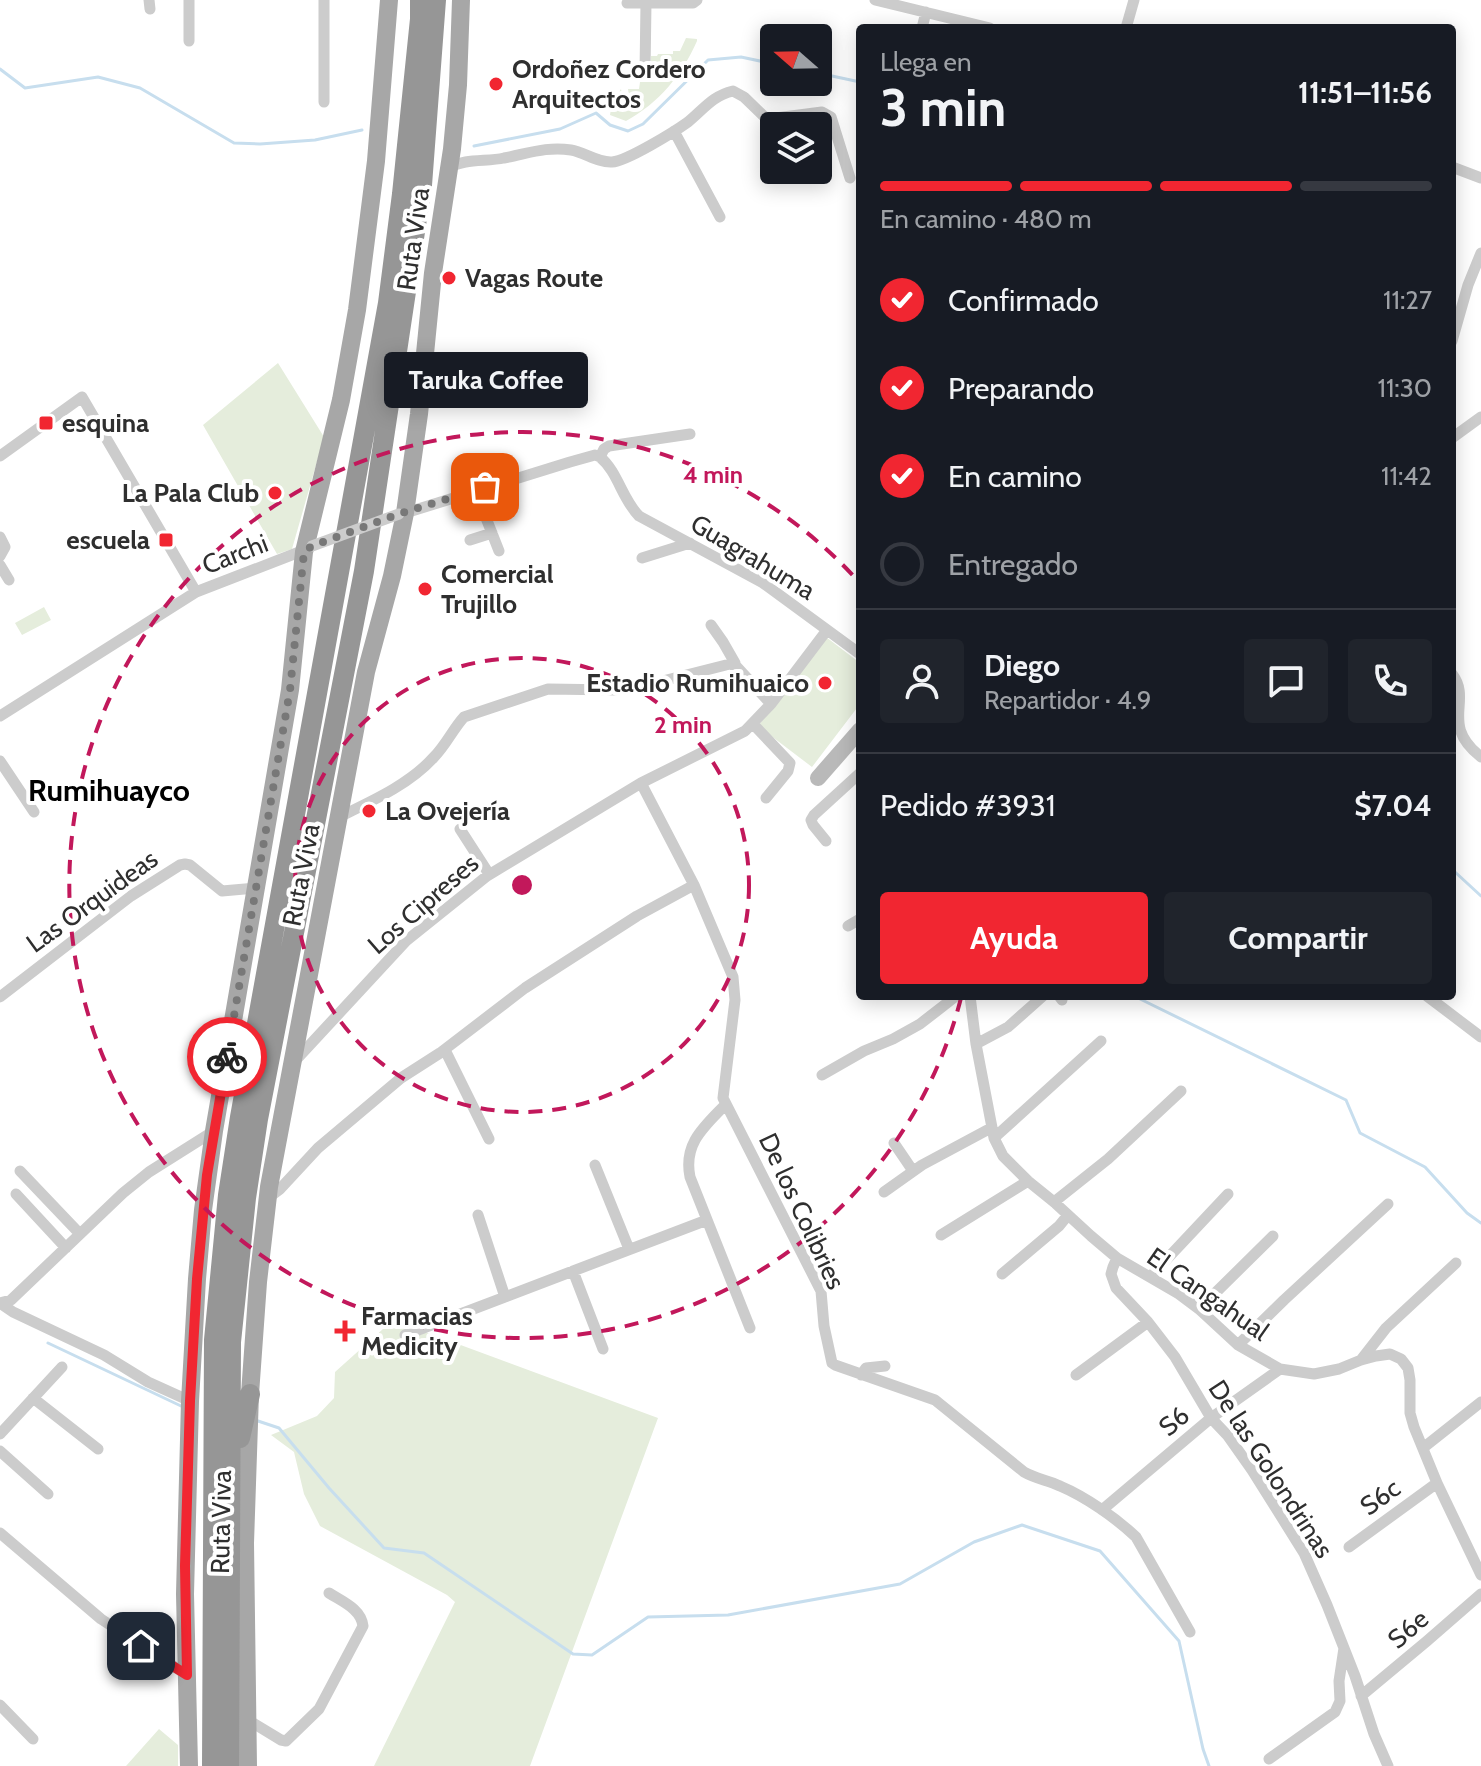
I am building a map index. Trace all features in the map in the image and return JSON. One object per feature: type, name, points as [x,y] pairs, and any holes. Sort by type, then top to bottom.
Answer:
[{"type":"highway","name":"Ruta Viva","points":[[212,1766],[214,1340],[228,1195],[388,303],[402,194],[420,0]]},
{"type":"highway","name":"Ruta Viva","points":[[229,1766],[231,1342],[246,1198],[258,1119],[364,571],[422,185],[436,0]]},
{"type":"highway","points":[[230,1505],[243,1418],[250,1394]]},
{"type":"main road","name":"Ruta Viva","points":[[189,1766],[185,1594],[190,1401],[203,1210],[290,690],[308,549],[341,400],[357,310],[376,161],[389,0]]},
{"type":"main road","name":"Ruta Viva","points":[[248,1766],[245,1543],[250,1394],[258,1282],[272,1162],[366,672],[392,576],[419,414],[433,273],[452,149],[461,0]]},
{"type":"street","points":[[189,0],[189,41]]},
{"type":"street","points":[[324,0],[324,102]]},
{"type":"street","points":[[627,3],[693,3],[697,0]]},
{"type":"street","points":[[875,0],[926,12],[941,10],[978,24]]},
{"type":"street","points":[[1127,24],[1134,0]]},
{"type":"street","points":[[645,72],[646,3]]},
{"type":"street","points":[[923,24],[926,12]]},
{"type":"street","points":[[449,168],[457,164],[555,148],[614,162],[674,131],[719,94],[733,91],[760,112]]},
{"type":"street","points":[[832,120],[850,178]]},
{"type":"street","points":[[674,131],[720,217]]},
{"type":"street","points":[[452,149],[473,162]]},
{"type":"street","points":[[1456,169],[1481,178]]},
{"type":"street","points":[[1456,327],[1481,253]]},
{"type":"street","points":[[0,456],[82,397],[196,592]]},
{"type":"street","points":[[1456,435],[1481,417]]},
{"type":"street","name":"Carchi","points":[[0,716],[196,592],[402,514],[574,461],[595,455],[600,457],[609,446],[690,434]]},
{"type":"street","name":"Guagrahuma","points":[[600,457],[608,463],[632,509],[639,516],[763,583],[856,651]]},
{"type":"street","points":[[475,490],[499,551]]},
{"type":"street","points":[[470,540],[492,533]]},
{"type":"street","points":[[0,537],[5,547],[0,556]]},
{"type":"street","points":[[642,558],[690,543]]},
{"type":"street","points":[[0,565],[9,580]]},
{"type":"street","points":[[711,625],[735,663],[732,664]]},
{"type":"street","name":"Los Cipreses","points":[[291,1065],[406,941],[489,874],[641,783],[745,731],[771,704],[827,630]]},
{"type":"street","points":[[339,817],[418,772],[435,757],[464,717],[548,689],[616,690],[639,687],[732,664],[771,704]]},
{"type":"street","points":[[1456,681],[1459,686],[1458,726],[1470,748],[1481,757]]},
{"type":"street","points":[[753,724],[790,763],[788,771],[766,798]]},
{"type":"street","points":[[818,778],[856,738]]},
{"type":"street","points":[[0,761],[34,812]]},
{"type":"street","points":[[826,841],[811,820],[856,777]]},
{"type":"street","name":"De los Colibries","points":[[641,783],[694,885],[733,977],[735,1000],[723,1098],[821,1291],[832,1363],[935,1400],[1024,1472],[1071,1490],[1127,1528],[1136,1537],[1190,1632]]},
{"type":"street","points":[[460,829],[489,874]]},
{"type":"street","name":"Las Orquideas","points":[[0,997],[131,896],[180,865],[190,865],[222,891],[257,888]]},
{"type":"street","points":[[268,1199],[318,1148],[401,1078],[445,1050],[525,988],[637,916],[694,885]]},
{"type":"street","points":[[848,926],[856,921]]},
{"type":"street","points":[[822,1075],[920,1024],[951,1000]]},
{"type":"street","name":"El Cangahual","points":[[970,1000],[992,1133],[1003,1156],[1117,1258],[1179,1294],[1238,1345],[1280,1369],[1314,1374],[1390,1354],[1401,1359],[1408,1368],[1410,1413],[1414,1427],[1437,1483],[1478,1560],[1481,1575]]},
{"type":"street","points":[[976,1044],[1008,1027],[1038,1000]]},
{"type":"street","points":[[1433,1000],[1479,1032]]},
{"type":"street","points":[[884,1192],[913,1171],[992,1133],[1101,1041]]},
{"type":"street","points":[[445,1050],[489,1139]]},
{"type":"street","points":[[1054,1202],[1108,1159],[1181,1091]]},
{"type":"street","points":[[726,1104],[694,1141],[687,1164],[750,1328]]},
{"type":"street","points":[[0,1303],[11,1300],[149,1172],[214,1131]]},
{"type":"street","points":[[894,1143],[913,1171]]},
{"type":"street","points":[[595,1165],[629,1249]]},
{"type":"street","points":[[20,1171],[80,1234]]},
{"type":"street","points":[[941,1235],[1028,1181]]},
{"type":"street","points":[[16,1194],[66,1248]]},
{"type":"street","points":[[1150,1277],[1228,1194]]},
{"type":"street","points":[[1238,1345],[1388,1204]]},
{"type":"street","points":[[478,1215],[505,1297]]},
{"type":"street","points":[[1002,1274],[1068,1215]]},
{"type":"street","points":[[405,1335],[707,1220]]},
{"type":"street","points":[[1199,1309],[1273,1236]]},
{"type":"street","name":"De las Golondrinas","points":[[1117,1258],[1111,1274],[1116,1288],[1175,1357],[1211,1418],[1252,1470],[1304,1553],[1388,1766]]},
{"type":"street","points":[[1361,1360],[1386,1328],[1456,1263]]},
{"type":"street","points":[[573,1271],[603,1349]]},
{"type":"street","points":[[0,1303],[190,1401]]},
{"type":"street","points":[[1076,1375],[1148,1322]]},
{"type":"street","points":[[861,1375],[866,1368],[885,1366]]},
{"type":"street","points":[[0,1434],[62,1367]]},
{"type":"street","name":"S6","points":[[1102,1510],[1211,1418],[1280,1369]]},
{"type":"street","points":[[33,1398],[98,1449]]},
{"type":"street","points":[[1423,1448],[1481,1402]]},
{"type":"street","points":[[0,1451],[48,1494]]},
{"type":"street","name":"S6c","points":[[1349,1547],[1437,1483]]},
{"type":"street","points":[[0,1533],[101,1619],[187,1675]]},
{"type":"street","points":[[248,1720],[286,1741],[319,1709],[363,1626],[358,1612],[329,1593]]},
{"type":"street","name":"S6e","points":[[1361,1696],[1481,1594]]},
{"type":"street","points":[[1269,1759],[1335,1712],[1340,1701],[1339,1681],[1344,1648]]},
{"type":"street","points":[[1,1708],[33,1739]]},
{"type":"green space","points":[[686,38],[697,41],[677,77],[659,97],[626,121],[610,115],[612,103],[621,89],[624,104],[630,102],[628,89],[639,89],[640,82],[660,82],[662,64],[651,63],[651,56],[680,51]]},
{"type":"green space","name":"La Pala Club","points":[[278,363],[324,437],[292,549],[277,554],[203,425]]},
{"type":"green space","points":[[44,607],[51,620],[22,635],[15,623]]},
{"type":"green space","name":"Estadio Rumihuaico","points":[[826,637],[856,660],[856,709],[812,767],[758,726]]},
{"type":"green space","points":[[393,1320],[658,1418],[530,1766],[374,1766],[455,1602],[320,1526],[304,1494],[294,1452],[271,1435],[317,1416],[334,1398],[335,1372]]},
{"type":"green space","points":[[159,1729],[178,1745],[178,1766],[126,1766]]},
{"type":"waterway","points":[[474,146],[560,129],[596,113],[610,125],[628,131],[643,124],[708,60],[741,57],[760,61]]},
{"type":"waterway","points":[[0,69],[25,88],[98,77],[140,88],[234,143],[315,140],[362,130]]},
{"type":"waterway","points":[[832,76],[856,81]]},
{"type":"waterway","points":[[1456,873],[1481,896]]},
{"type":"waterway","points":[[1142,1000],[1346,1100],[1360,1133],[1425,1167],[1467,1213],[1481,1223]]},
{"type":"waterway","points":[[48,1343],[181,1406]]},
{"type":"waterway","points":[[258,1421],[279,1428],[384,1548],[424,1553],[573,1654],[592,1655],[648,1617],[728,1615],[900,1584],[974,1542],[1022,1525],[1100,1551],[1179,1641],[1209,1766]]},
{"type":"way so far","points":[[227,1057],[290,690],[304,552],[312,546],[399,514],[485,487]]},
{"type":"place","name":"Ordoñez Cordero Arquitectos","points":[[496,84]]},
{"type":"place","name":"Vagas Route","points":[[449,278]]},
{"type":"place","name":"esquina","points":[[46,423]]},
{"type":"place","name":"Taruka Coffee","points":[[485,487]]},
{"type":"place","name":"La Pala Club","points":[[275,493]]},
{"type":"place","name":"escuela","points":[[166,540]]},
{"type":"place","name":"Comercial Trujillo","points":[[425,589]]},
{"type":"place","name":"Estadio Rumihuaico","points":[[825,683]]},
{"type":"place","name":"La Ovejería","points":[[369,811]]},
{"type":"place","name":"Farmacias Medicity","points":[[345,1331]]},
{"type":"district","name":"Rumihuayco","points":[[109,791]]},
{"type":"route","points":[[141,1646],[187,1675],[185,1566],[197,1279],[207,1175],[227,1057]]}]
